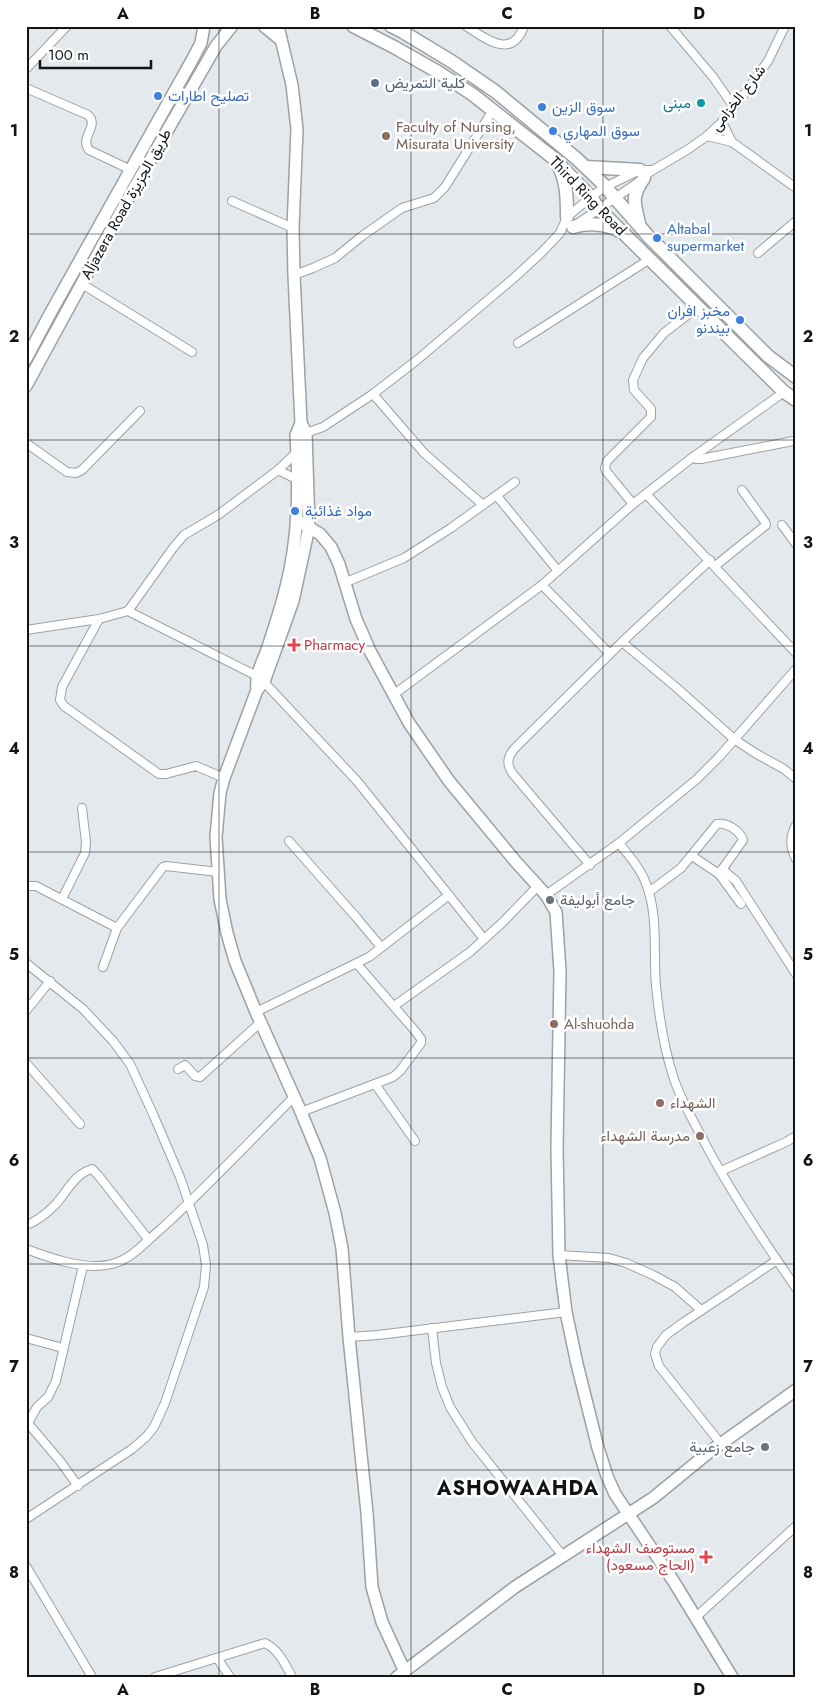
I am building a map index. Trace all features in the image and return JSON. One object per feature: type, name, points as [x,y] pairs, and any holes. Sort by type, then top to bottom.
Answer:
[{"type":"main road","name":"Third Ring Road","points":[[353,26],[394,46],[438,72],[493,110],[552,157],[625,235],[784,392],[796,400]]},
{"type":"main road","name":"Third Ring Road","points":[[391,26],[451,61],[496,92],[586,167],[640,226],[768,356],[796,377]]},
{"type":"main road","points":[[552,157],[564,179],[570,222],[580,225],[602,225],[625,235]]},
{"type":"main road","points":[[586,167],[644,173],[636,189],[635,197],[640,226]]},
{"type":"street","points":[[26,69],[67,26]]},
{"type":"street","name":"Aljazera Road طريق الجزيزة","points":[[27,356],[198,49],[204,26]]},
{"type":"street","name":"Aljazera Road طريق الجزيزة","points":[[26,386],[128,197],[206,62],[232,26]]},
{"type":"street","points":[[264,26],[281,40]]},
{"type":"street","points":[[278,26],[292,85],[297,129],[293,228],[294,275],[301,430],[309,527],[293,601],[259,683],[224,778],[218,810],[216,837],[220,899],[230,947],[258,1017],[320,1158],[335,1214],[342,1248],[348,1337],[364,1485],[372,1587],[382,1622],[403,1675],[515,1587],[653,1498],[721,1444],[796,1390]]},
{"type":"street","points":[[466,26],[499,45],[506,45],[516,39],[524,26]]},
{"type":"street","points":[[670,26],[713,77],[734,107]]},
{"type":"street","name":"شارع الخزامى","points":[[644,173],[677,156],[707,136],[722,122],[768,61],[785,26]]},
{"type":"street","points":[[26,88],[88,115],[92,119],[93,124],[86,140],[86,146],[89,150],[131,170]]},
{"type":"street","points":[[294,275],[335,258],[402,208],[434,198],[445,187],[493,110]]},
{"type":"street","points":[[722,122],[732,142]]},
{"type":"street","points":[[707,136],[732,142],[796,188]]},
{"type":"street","points":[[301,430],[323,427],[373,394],[418,360],[515,277],[560,233],[590,197],[605,187],[644,173]]},
{"type":"street","points":[[560,233],[570,222],[599,209],[615,198],[644,173]]},
{"type":"street","points":[[232,201],[293,228]]},
{"type":"street","points":[[758,253],[796,221]]},
{"type":"street","points":[[518,343],[650,259]]},
{"type":"street","points":[[82,284],[192,352]]},
{"type":"street","points":[[633,504],[605,468],[607,461],[651,417],[651,409],[634,390],[632,380],[643,358],[664,333],[698,306]]},
{"type":"street","points":[[393,695],[542,585],[633,504],[693,457],[784,392]]},
{"type":"street","points":[[373,394],[424,453],[483,505]]},
{"type":"street","points":[[26,443],[67,472],[76,473],[82,470],[140,411]]},
{"type":"street","points":[[259,683],[267,648],[286,587],[294,548],[298,521],[297,452],[301,430]]},
{"type":"street","points":[[693,457],[701,459],[793,441]]},
{"type":"street","points":[[26,630],[99,619],[128,611],[184,535],[218,515],[278,470],[297,452]]},
{"type":"street","points":[[278,470],[298,480]]},
{"type":"street","points":[[344,583],[404,558],[451,528],[515,482]]},
{"type":"street","points":[[590,865],[509,769],[507,760],[511,752],[622,642],[713,563],[766,525],[766,522],[742,490]]},
{"type":"street","points":[[646,494],[796,653]]},
{"type":"street","points":[[497,496],[558,571]]},
{"type":"street","points":[[298,521],[320,534],[331,547],[339,564],[363,635],[409,723],[449,781],[537,887],[546,895],[556,912],[560,971],[557,1139],[559,1255],[566,1312],[587,1408],[607,1476],[615,1494],[629,1512],[732,1677]]},
{"type":"street","points":[[782,526],[796,544]]},
{"type":"street","points":[[542,585],[610,654]]},
{"type":"street","points":[[128,611],[259,683],[357,782],[484,939]]},
{"type":"street","points":[[99,619],[62,687],[60,700],[64,706],[160,774],[196,766],[224,778]]},
{"type":"street","points":[[622,642],[678,688],[734,739],[795,776]]},
{"type":"street","points":[[546,895],[619,843],[697,779],[719,757],[796,669]]},
{"type":"street","points":[[62,900],[85,853],[86,842],[82,808]]},
{"type":"street","points":[[649,892],[681,868],[717,824],[722,823],[741,836],[743,840],[720,872]]},
{"type":"street","points":[[796,825],[792,836],[792,847],[796,859]]},
{"type":"street","points":[[289,841],[356,916],[381,948]]},
{"type":"street","points":[[619,843],[644,878],[649,892],[655,925],[657,994],[662,1030],[673,1078],[681,1098],[720,1171],[796,1288]]},
{"type":"street","points":[[692,856],[736,881],[796,974]]},
{"type":"street","points":[[103,967],[117,928],[163,867],[218,872]]},
{"type":"street","points":[[720,872],[741,904]]},
{"type":"street","points":[[26,886],[36,886],[117,928]]},
{"type":"street","points":[[394,1006],[470,952],[537,887]]},
{"type":"street","points":[[178,1069],[185,1065],[195,1076],[200,1077],[258,1017],[370,957],[448,895]]},
{"type":"street","points":[[26,963],[83,1009],[130,1064],[189,1202],[202,1245],[206,1273],[201,1299],[165,1403],[154,1427],[146,1437],[132,1448],[78,1486],[26,1519]]},
{"type":"street","points":[[301,1112],[393,1077],[400,1071],[421,1043],[421,1039],[357,964]]},
{"type":"street","points":[[26,1011],[50,981]]},
{"type":"street","points":[[26,1063],[80,1124]]},
{"type":"street","points":[[375,1084],[415,1141]]},
{"type":"street","points":[[26,1249],[83,1266],[111,1265],[125,1260],[189,1202],[294,1096]]},
{"type":"street","points":[[720,1171],[796,1136]]},
{"type":"street","points":[[26,1225],[55,1205],[76,1178],[84,1171],[92,1169],[148,1240]]},
{"type":"street","points":[[559,1255],[609,1258],[626,1264],[653,1275],[675,1287],[701,1310]]},
{"type":"street","points":[[721,1444],[659,1366],[655,1354],[657,1347],[666,1335],[777,1260]]},
{"type":"street","points":[[78,1486],[60,1461],[27,1422],[53,1390],[83,1266]]},
{"type":"street","points":[[348,1337],[566,1312]]},
{"type":"street","points":[[432,1328],[436,1364],[450,1407],[472,1442],[563,1556]]},
{"type":"street","points":[[26,1338],[63,1348]]},
{"type":"street","points":[[696,1617],[796,1526]]},
{"type":"street","points":[[26,1566],[92,1677]]},
{"type":"street","points":[[156,1677],[265,1643],[273,1647],[292,1677]]},
{"type":"street","points":[[217,1658],[230,1677]]},
{"type":"place","name":"كلية التمريض","points":[[375,83]]},
{"type":"place","name":"تصليح اطارات","points":[[158,96]]},
{"type":"place","name":"مبنى","points":[[701,103]]},
{"type":"place","name":"سوق الزين","points":[[542,107]]},
{"type":"place","name":"سوق المهاري","points":[[553,131]]},
{"type":"place","name":"Faculty of Nursing, Misurata University","points":[[386,136]]},
{"type":"place","name":"Altabal supermarket","points":[[657,238]]},
{"type":"place","name":"مخبز افران بيندنو","points":[[740,320]]},
{"type":"place","name":"مواد غذائية","points":[[295,511]]},
{"type":"place","name":"Pharmacy","points":[[294,645]]},
{"type":"place","name":"جامع أبوليفة","points":[[550,900]]},
{"type":"place","name":"Al-shuohda","points":[[554,1024]]},
{"type":"place","name":"الشهداء","points":[[660,1103]]},
{"type":"place","name":"مدرسة الشهداء","points":[[700,1136]]},
{"type":"place","name":"جامع زعبية","points":[[765,1447]]},
{"type":"place","name":"مستوصف الشهداء (الحاج مسعود)","points":[[706,1557]]},
{"type":"district","name":"ASHOWAAHDA","points":[[518,1488]]}]
